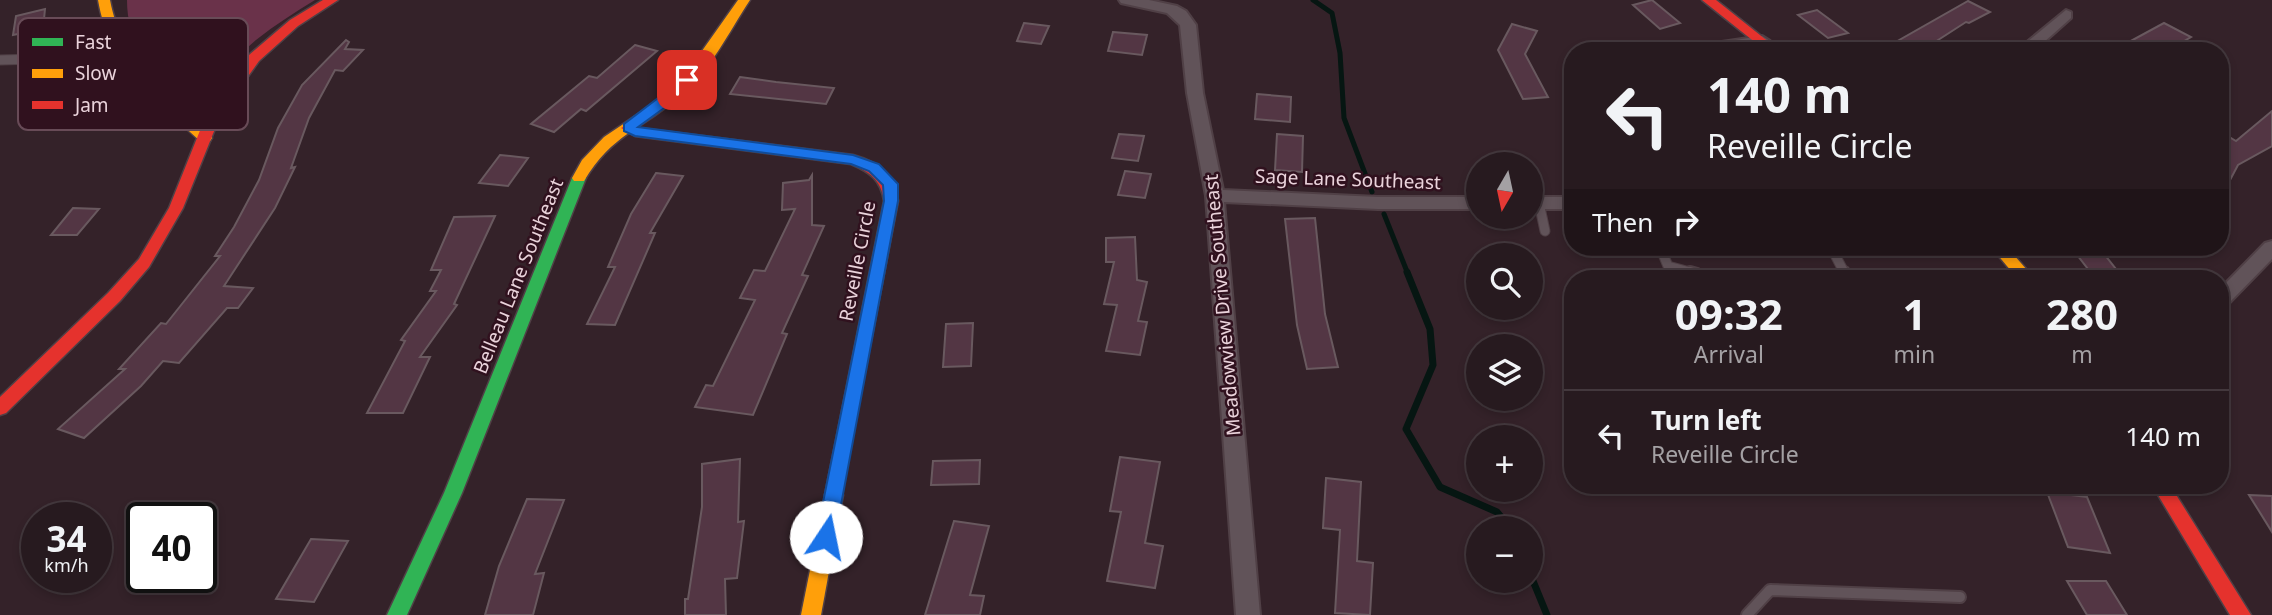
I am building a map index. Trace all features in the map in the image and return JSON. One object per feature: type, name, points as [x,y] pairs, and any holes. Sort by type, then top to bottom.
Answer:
[{"type":"street","points":[[104,0],[104,18]]},
{"type":"street","points":[[248,66],[293,23],[332,0]]},
{"type":"street","name":"Belleau Lane Southeast","points":[[397,615],[453,493],[584,166],[606,142],[678,92],[744,0]]},
{"type":"street","name":"Meadowview Drive Southeast","points":[[1126,0],[1172,9],[1181,14],[1188,25],[1195,93],[1215,195],[1248,615]]},
{"type":"street","points":[[1708,0],[1763,42]]},
{"type":"street","points":[[2034,42],[2066,15]]},
{"type":"street","name":"Reveille Circle","points":[[628,128],[635,132],[853,160],[874,167],[890,184],[891,201],[811,615]]},
{"type":"street","points":[[196,130],[205,138]]},
{"type":"street","points":[[0,408],[114,297],[144,263],[176,208],[208,130]]},
{"type":"street","name":"Sage Lane Southeast","points":[[1215,195],[1378,203],[1466,203]]},
{"type":"street","points":[[1544,203],[1564,204]]},
{"type":"street","points":[[2229,291],[2272,248]]},
{"type":"street","points":[[2005,256],[2019,270]]},
{"type":"street","points":[[2167,494],[2241,615]]},
{"type":"lane","points":[[0,60],[18,60]]},
{"type":"lane","points":[[1664,256],[1668,266],[1682,270]]},
{"type":"lane","points":[[1747,615],[1770,590],[1959,597]]},
{"type":"shaded area","points":[[127,0],[315,0],[263,34],[248,47],[248,18],[129,18]]},
{"type":"building","points":[[1652,0],[1680,23],[1660,29],[1633,5]]},
{"type":"building","points":[[1968,1],[1990,12],[1966,22],[1935,42],[1896,42]]},
{"type":"building","points":[[45,9],[44,18],[18,18],[18,34],[13,35],[16,16]]},
{"type":"building","points":[[1817,10],[1848,33],[1828,38],[1798,15]]},
{"type":"building","points":[[1024,23],[1049,26],[1041,44],[1017,41]]},
{"type":"building","points":[[2164,23],[2191,37],[2182,42],[2129,42]]},
{"type":"building","points":[[1512,24],[1537,31],[1525,54],[1548,97],[1523,99],[1498,50]]},
{"type":"building","points":[[1113,32],[1147,35],[1142,55],[1108,51]]},
{"type":"building","points":[[346,40],[349,42],[345,49],[363,50],[343,71],[335,70],[309,118],[291,168],[295,167],[275,208],[224,286],[253,288],[238,308],[227,308],[179,363],[163,361],[141,386],[84,438],[58,429],[125,369],[119,369],[161,323],[166,324],[220,256],[215,256],[259,180],[278,128],[302,85]]},
{"type":"building","points":[[635,45],[657,51],[586,111],[581,109],[554,132],[531,124],[589,76],[597,78]]},
{"type":"building","points":[[740,77],[834,88],[826,104],[730,94]]},
{"type":"building","points":[[1257,94],[1291,97],[1290,122],[1255,119]]},
{"type":"building","points":[[2272,111],[2272,146],[2238,165],[2229,182],[2229,137],[2236,141]]},
{"type":"building","points":[[1119,134],[1144,136],[1138,161],[1112,158]]},
{"type":"building","points":[[1277,134],[1303,136],[1302,172],[1275,170]]},
{"type":"building","points":[[500,155],[528,158],[508,186],[479,183]]},
{"type":"building","points":[[1125,171],[1151,174],[1145,198],[1118,195]]},
{"type":"building","points":[[656,173],[683,176],[650,233],[655,233],[615,325],[587,324],[615,267],[608,267],[631,214]]},
{"type":"building","points":[[812,175],[812,225],[824,226],[802,275],[808,276],[782,333],[787,334],[753,415],[695,407],[706,385],[713,386],[755,300],[740,298],[754,270],[765,271],[795,209],[782,210],[783,183],[809,180]]},
{"type":"building","points":[[73,208],[99,209],[77,235],[51,235]]},
{"type":"building","points":[[495,216],[454,304],[457,305],[420,357],[430,357],[403,413],[367,413],[405,341],[401,340],[436,291],[430,291],[441,270],[431,270],[454,217]]},
{"type":"building","points":[[1315,218],[1325,314],[1338,367],[1307,369],[1297,325],[1285,219]]},
{"type":"building","points":[[1135,237],[1137,280],[1147,282],[1138,321],[1147,322],[1140,355],[1106,351],[1117,305],[1104,304],[1114,262],[1106,262],[1106,238]]},
{"type":"building","points":[[2078,256],[2106,256],[2117,270],[2089,270]]},
{"type":"building","points":[[973,323],[971,366],[943,367],[946,324]]},
{"type":"building","points":[[1120,457],[1160,462],[1145,543],[1163,546],[1155,588],[1107,581],[1121,512],[1110,511]]},
{"type":"building","points":[[740,459],[738,522],[744,521],[737,578],[725,579],[726,615],[685,615],[685,599],[688,599],[702,507],[702,464]]},
{"type":"building","points":[[980,460],[979,484],[931,485],[933,461]]},
{"type":"building","points":[[1326,478],[1361,482],[1357,561],[1373,563],[1370,615],[1335,613],[1340,530],[1323,528]]},
{"type":"building","points":[[2048,494],[2087,497],[2110,553],[2068,547]]},
{"type":"building","points":[[2249,495],[2272,496],[2272,532]]},
{"type":"building","points":[[527,499],[564,500],[535,574],[544,573],[533,615],[485,615],[499,566]]},
{"type":"building","points":[[954,521],[989,526],[970,595],[984,596],[980,615],[925,615]]},
{"type":"building","points":[[311,539],[348,541],[314,602],[276,599]]},
{"type":"building","points":[[2067,581],[2106,581],[2127,615],[2087,615]]},
{"type":"waterway","points":[[1313,0],[1332,13],[1340,53],[1344,118],[1372,192]]},
{"type":"waterway","points":[[1384,214],[1408,274]]},
{"type":"waterway","points":[[1407,272],[1430,329],[1433,365],[1406,429],[1440,487],[1497,512],[1500,516]]},
{"type":"waterway","points":[[1538,593],[1547,615]]},
{"type":"traffic: fast","points":[[397,615],[453,493],[579,178]]},
{"type":"traffic: slow","points":[[104,0],[107,18]]},
{"type":"traffic: slow","points":[[579,178],[587,163],[609,140],[684,85],[744,0]]},
{"type":"traffic: slow","points":[[196,130],[205,138]]},
{"type":"traffic: slow","points":[[2006,256],[2019,270]]},
{"type":"traffic: slow","points":[[811,615],[834,495]]},
{"type":"traffic: jam","points":[[248,66],[294,23],[332,0]]},
{"type":"traffic: jam","points":[[1708,0],[1762,42]]},
{"type":"traffic: jam","points":[[628,128],[635,132],[853,160],[875,170],[885,179],[891,201],[834,495]]},
{"type":"traffic: jam","points":[[0,408],[114,297],[144,263],[176,208],[207,130]]},
{"type":"traffic: jam","points":[[2167,494],[2241,615]]},
{"type":"route","points":[[687,80],[678,92],[628,128],[635,132],[853,160],[874,167],[890,184],[891,201],[826,537]]}]
